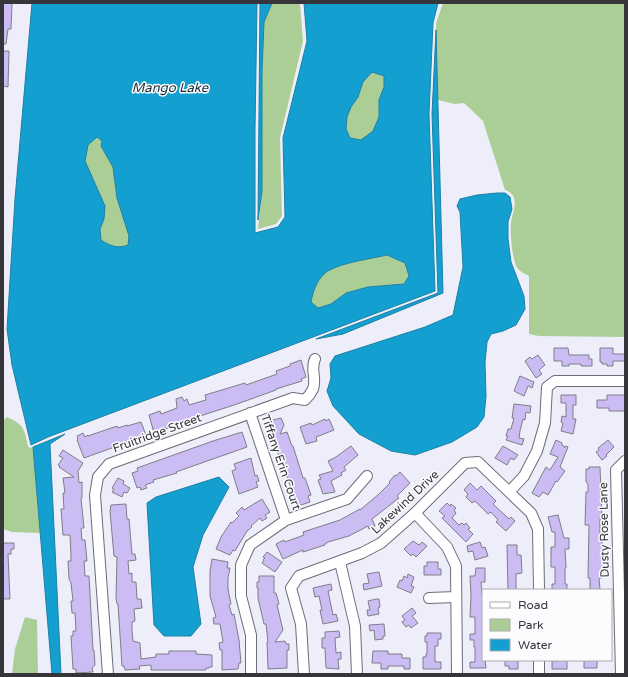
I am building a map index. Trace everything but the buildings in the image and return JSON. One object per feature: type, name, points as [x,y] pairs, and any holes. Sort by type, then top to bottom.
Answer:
[{"type":"street","name":"Fruitridge Street","points":[[108,674],[95,495],[98,477],[109,464],[293,398],[305,400],[311,392],[314,384],[312,367],[315,359]]},
{"type":"street","points":[[510,491],[524,476],[537,451],[545,423],[547,387],[555,381],[625,381]]},
{"type":"street","name":"Tiffany Erin Court","points":[[250,413],[286,520]]},
{"type":"street","name":"Dusty Rose Lane","points":[[621,674],[616,470],[625,461]]},
{"type":"street","name":"Lakewind Drive","points":[[304,674],[301,624],[291,588],[299,576],[340,562],[381,543],[415,513],[465,463],[478,462],[510,491],[531,513],[538,529],[538,589]]},
{"type":"street","points":[[251,674],[251,635],[242,596],[241,565],[250,545],[286,520],[347,499],[367,476]]},
{"type":"street","points":[[415,513],[447,547],[456,566],[456,674]]},
{"type":"street","points":[[340,562],[355,626],[357,674]]},
{"type":"street","points":[[430,598],[456,597]]},
{"type":"street","points":[[539,661],[539,674]]},
{"type":"green space","points":[[272,3],[300,3],[303,41],[280,138],[282,216],[276,224],[258,229],[262,191],[262,71],[264,22]]},
{"type":"green space","points":[[443,3],[625,3],[625,337],[539,336],[529,334],[529,276],[518,269],[514,260],[512,246],[511,222],[515,204],[513,196],[510,192],[505,190],[483,121],[464,103],[455,104],[438,100],[436,23]]},
{"type":"green space","points":[[372,72],[384,76],[384,87],[379,100],[379,117],[373,131],[361,140],[350,138],[346,129],[347,117],[351,107],[358,97],[363,82]]},
{"type":"green space","points":[[97,137],[102,141],[101,146],[113,167],[117,198],[129,236],[128,246],[114,246],[101,241],[100,229],[104,219],[105,206],[85,161],[88,145]]},
{"type":"green space","points":[[387,255],[405,263],[409,276],[404,284],[368,287],[346,293],[331,304],[318,308],[311,302],[317,284],[321,277],[329,270],[345,264]]},
{"type":"green space","points":[[7,417],[20,425],[24,431],[28,446],[30,448],[33,447],[40,533],[12,532],[3,529],[3,421]]},
{"type":"green space","points":[[25,617],[37,620],[38,674],[12,674],[15,649]]},
{"type":"water","name":"Mango Lake","points":[[32,3],[257,3],[255,233],[278,227],[285,217],[283,138],[307,41],[304,3],[438,3],[433,23],[429,114],[435,291],[48,437],[31,445],[12,365],[7,329],[15,199]],"holes":[[[372,72],[384,76],[384,87],[379,100],[379,117],[373,131],[361,140],[350,138],[346,129],[347,117],[351,107],[358,97],[363,82]],[[97,137],[102,141],[101,146],[113,167],[117,198],[129,236],[128,245],[121,247],[114,246],[101,240],[100,229],[104,219],[105,206],[85,161],[88,145]],[[387,255],[405,263],[409,276],[404,284],[368,287],[346,293],[331,304],[318,308],[311,302],[317,284],[324,274],[329,270],[354,262]]]},
{"type":"water","points":[[260,3],[272,3],[264,22],[262,71],[262,191],[258,220]]},
{"type":"water","points":[[436,30],[443,293],[343,334],[316,339],[438,293],[432,114]]},
{"type":"water","points":[[505,193],[510,197],[512,209],[508,222],[508,239],[511,262],[524,296],[525,309],[516,325],[503,331],[491,334],[487,342],[484,417],[477,427],[452,442],[415,455],[391,451],[359,434],[333,406],[327,391],[331,378],[330,364],[335,356],[425,327],[453,315],[463,267],[460,212],[457,206],[460,199],[477,195]]},
{"type":"water","points":[[65,434],[50,444],[61,674],[52,674],[33,447]]},
{"type":"water","points":[[219,477],[229,487],[203,535],[193,567],[201,624],[191,636],[164,636],[154,625],[147,503],[156,497]]}]
